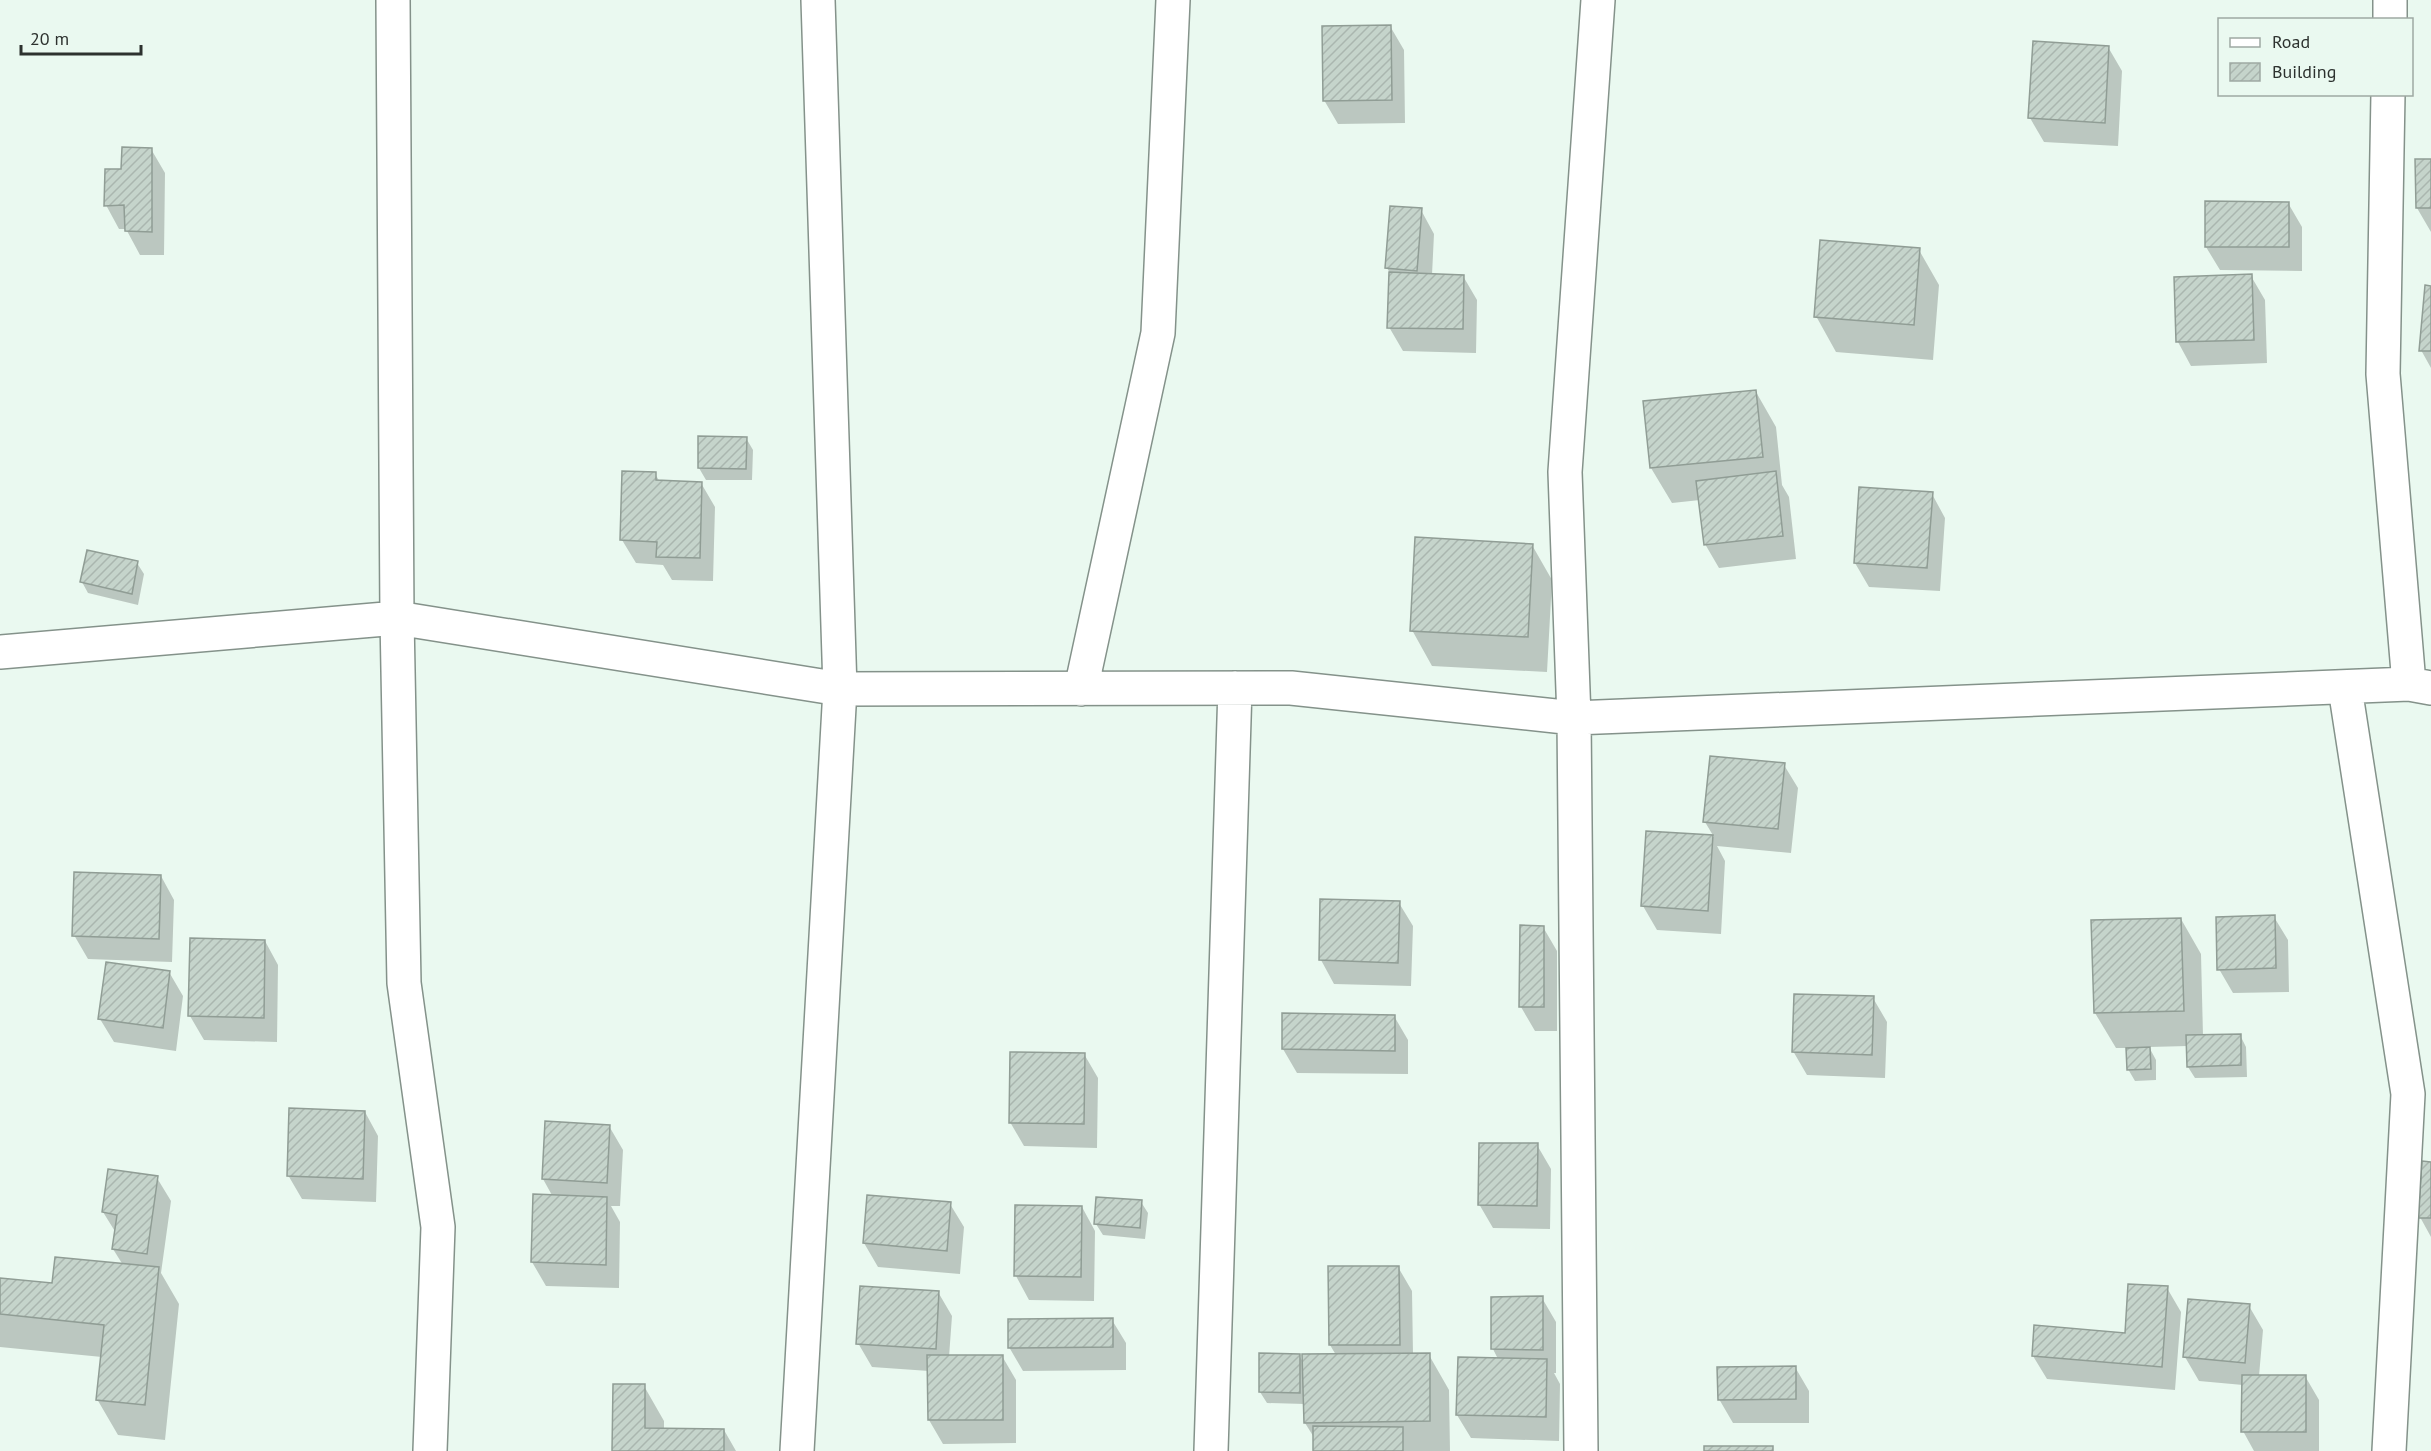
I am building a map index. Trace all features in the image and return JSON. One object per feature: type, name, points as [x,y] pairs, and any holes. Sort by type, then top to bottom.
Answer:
[{"type":"street","points":[[393,0],[397,618],[404,983],[438,1227],[430,1451]]},
{"type":"street","points":[[797,1451],[840,689],[818,0]]},
{"type":"street","points":[[1081,689],[1158,333],[1173,0]]},
{"type":"street","points":[[1581,1451],[1574,718],[1565,472],[1599,0]]},
{"type":"street","points":[[2390,0],[2390,18]]},
{"type":"street","points":[[0,652],[397,618],[840,689],[1291,688],[1574,718],[2420,686],[2384,374],[2388,96]]},
{"type":"street","points":[[1211,1451],[1235,688]]},
{"type":"street","points":[[2345,688],[2408,1094],[2389,1451]]},
{"type":"building","points":[[1391,25],[1392,100],[1323,101],[1322,26]]},
{"type":"building","points":[[2033,41],[2109,46],[2105,123],[2028,118]]},
{"type":"building","points":[[122,147],[152,148],[152,232],[125,231],[124,205],[104,206],[105,169],[121,169]]},
{"type":"building","points":[[2415,159],[2431,159],[2431,208],[2416,208]]},
{"type":"building","points":[[2205,201],[2289,202],[2289,247],[2205,247]]},
{"type":"building","points":[[1390,206],[1422,208],[1417,271],[1385,268]]},
{"type":"building","points":[[1820,240],[1920,248],[1914,325],[1814,317]]},
{"type":"building","points":[[1389,272],[1464,275],[1463,329],[1387,328]]},
{"type":"building","points":[[2252,274],[2254,340],[2176,342],[2174,277]]},
{"type":"building","points":[[2425,285],[2431,286],[2431,351],[2419,351]]},
{"type":"building","points":[[1756,390],[1763,457],[1650,468],[1643,401]]},
{"type":"building","points":[[698,436],[747,437],[746,469],[698,468]]},
{"type":"building","points":[[622,471],[656,472],[656,480],[702,482],[700,558],[656,557],[657,542],[620,540]]},
{"type":"building","points":[[1776,471],[1783,536],[1704,545],[1696,481]]},
{"type":"building","points":[[1859,487],[1933,492],[1927,568],[1854,563]]},
{"type":"building","points":[[1415,537],[1533,544],[1528,637],[1410,631]]},
{"type":"building","points":[[87,550],[138,561],[132,594],[80,582]]},
{"type":"building","points":[[1710,756],[1785,763],[1778,829],[1703,822]]},
{"type":"building","points":[[1646,831],[1713,835],[1708,911],[1641,906]]},
{"type":"building","points":[[74,872],[161,875],[159,939],[72,936]]},
{"type":"building","points":[[1320,899],[1400,901],[1398,963],[1319,960]]},
{"type":"building","points":[[2275,915],[2276,968],[2217,970],[2216,917]]},
{"type":"building","points":[[2181,918],[2184,1011],[2094,1013],[2091,920]]},
{"type":"building","points":[[1520,925],[1544,926],[1544,1007],[1519,1007]]},
{"type":"building","points":[[190,938],[265,940],[264,1018],[188,1016]]},
{"type":"building","points":[[106,962],[170,971],[163,1028],[98,1019]]},
{"type":"building","points":[[1794,994],[1874,996],[1872,1055],[1792,1052]]},
{"type":"building","points":[[1282,1013],[1395,1015],[1395,1051],[1282,1049]]},
{"type":"building","points":[[2241,1034],[2241,1065],[2187,1067],[2186,1035]]},
{"type":"building","points":[[2150,1047],[2151,1069],[2127,1070],[2126,1048]]},
{"type":"building","points":[[1010,1052],[1085,1053],[1084,1124],[1009,1123]]},
{"type":"building","points":[[289,1108],[365,1111],[363,1179],[287,1176]]},
{"type":"building","points":[[545,1121],[610,1125],[607,1183],[542,1179]]},
{"type":"building","points":[[1479,1143],[1538,1143],[1537,1206],[1478,1205]]},
{"type":"building","points":[[2422,1161],[2431,1162],[2431,1218],[2418,1218]]},
{"type":"building","points":[[108,1169],[158,1176],[147,1254],[112,1249],[117,1215],[102,1212]]},
{"type":"building","points":[[533,1194],[607,1197],[606,1265],[531,1262]]},
{"type":"building","points":[[867,1195],[951,1202],[947,1251],[863,1243]]},
{"type":"building","points":[[1096,1197],[1142,1200],[1140,1228],[1094,1224]]},
{"type":"building","points":[[1015,1205],[1082,1206],[1081,1277],[1014,1276]]},
{"type":"building","points":[[55,1257],[159,1267],[145,1405],[96,1400],[104,1325],[0,1314],[0,1278],[52,1283]]},
{"type":"building","points":[[1328,1266],[1399,1266],[1400,1345],[1329,1345]]},
{"type":"building","points":[[2128,1284],[2168,1286],[2162,1367],[2032,1356],[2034,1325],[2125,1333]]},
{"type":"building","points":[[860,1286],[939,1291],[936,1349],[856,1344]]},
{"type":"building","points":[[1543,1296],[1543,1350],[1491,1349],[1491,1297]]},
{"type":"building","points":[[2188,1299],[2250,1304],[2245,1363],[2183,1357]]},
{"type":"building","points":[[1113,1318],[1113,1347],[1008,1348],[1008,1319]]},
{"type":"building","points":[[1259,1353],[1300,1354],[1300,1393],[1259,1392]]},
{"type":"building","points":[[1430,1353],[1430,1421],[1304,1423],[1302,1354]]},
{"type":"building","points":[[927,1355],[1003,1355],[1003,1420],[928,1420]]},
{"type":"building","points":[[1458,1357],[1547,1359],[1546,1417],[1456,1415]]},
{"type":"building","points":[[1796,1366],[1796,1399],[1718,1400],[1717,1367]]},
{"type":"building","points":[[2242,1375],[2306,1375],[2306,1432],[2241,1432]]},
{"type":"building","points":[[613,1384],[645,1384],[645,1428],[724,1429],[724,1451],[612,1451]]},
{"type":"building","points":[[1313,1426],[1403,1427],[1403,1451],[1313,1451]]},
{"type":"building","points":[[1704,1446],[1773,1446],[1773,1451],[1704,1451]]}]
